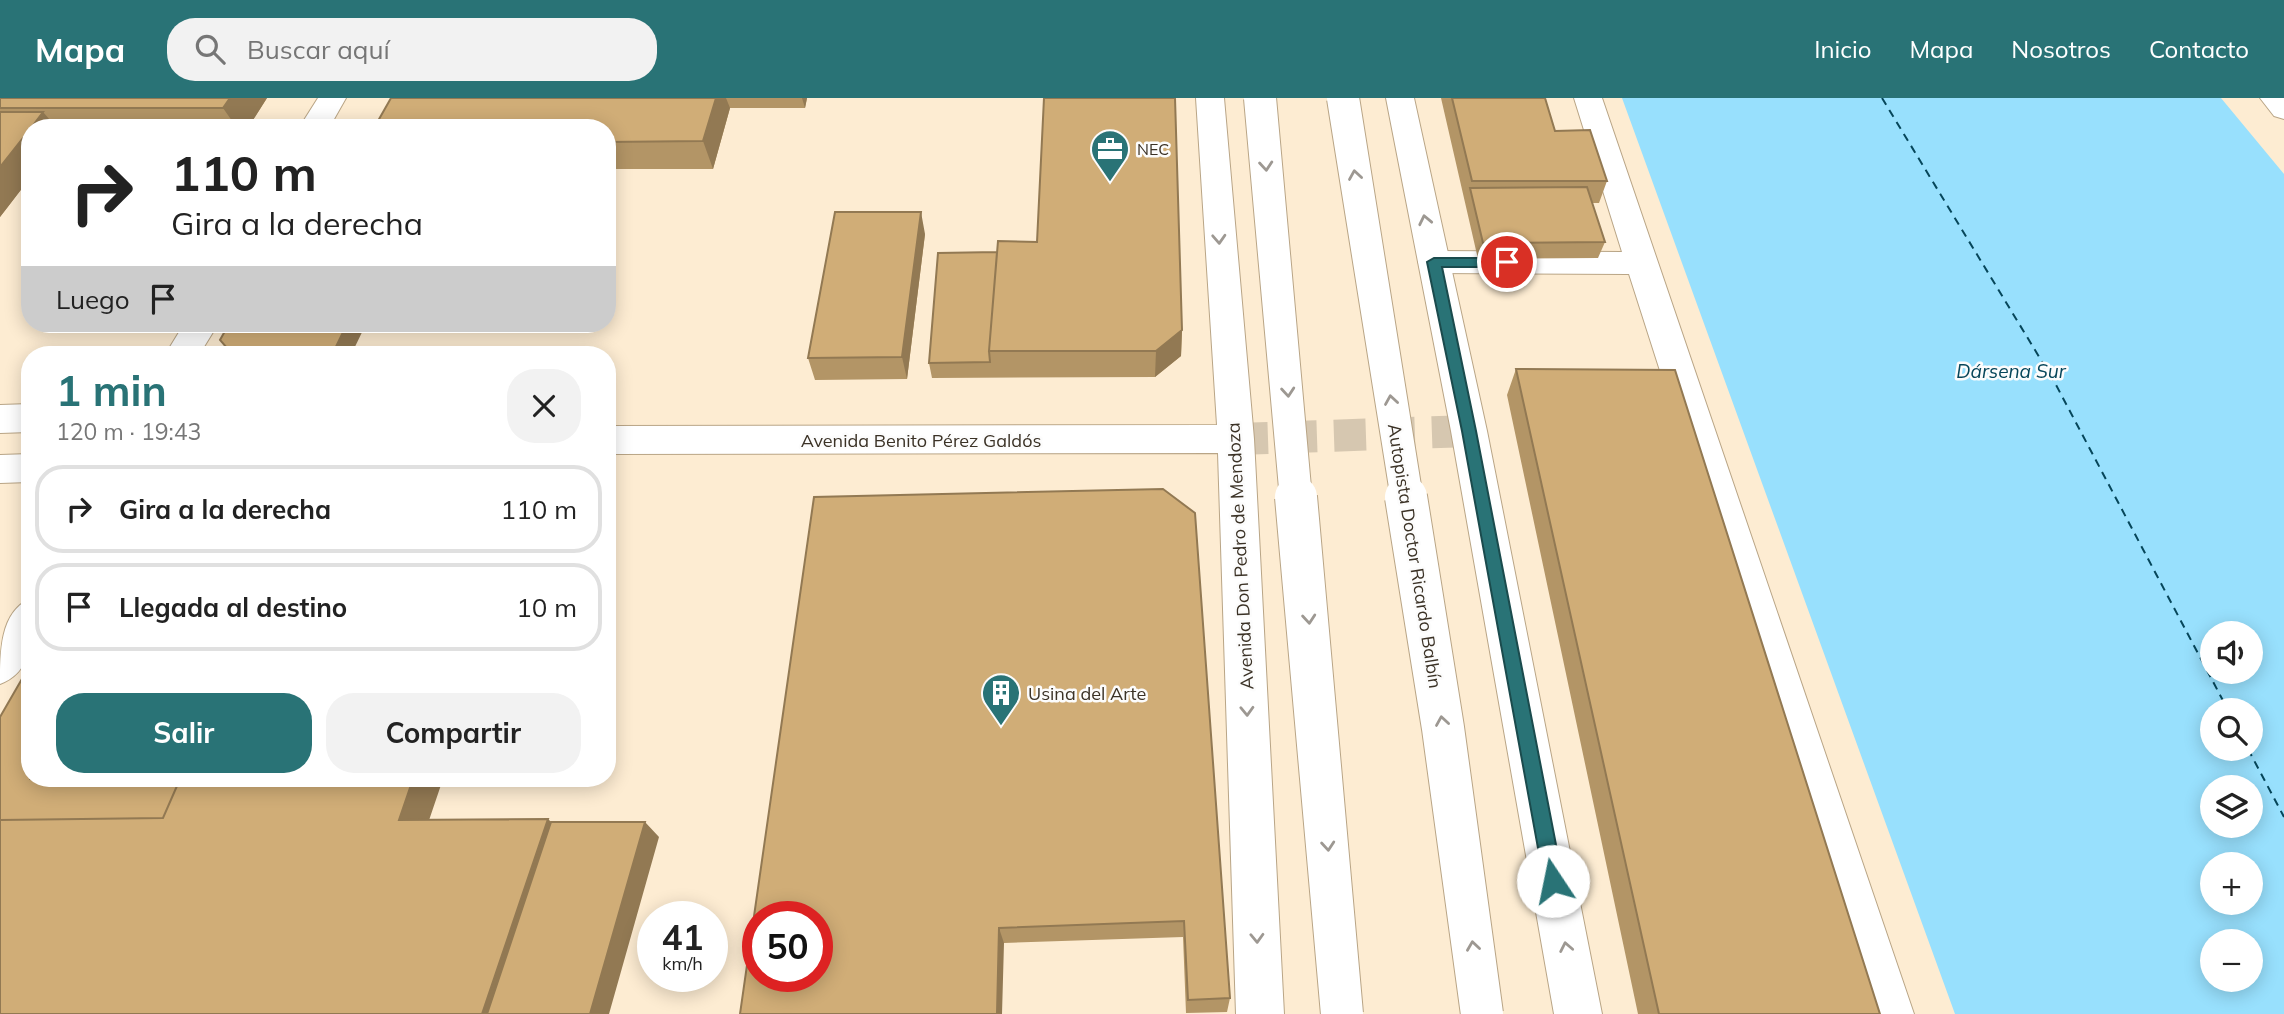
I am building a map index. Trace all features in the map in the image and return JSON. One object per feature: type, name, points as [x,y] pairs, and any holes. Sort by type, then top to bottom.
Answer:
[{"type":"main road","points":[[319,119],[332,98]]},
{"type":"main road","name":"Avenida Don Pedro de Mendoza","points":[[1210,98],[1236,439],[1260,1014]]},
{"type":"main road","points":[[1260,98],[1342,1014]]},
{"type":"main road","name":"Autopista Doctor Ricardo Balbín","points":[[1343,98],[1443,727],[1482,1014]]},
{"type":"main road","points":[[1400,98],[1469,431],[1578,1014]]},
{"type":"main road","points":[[1588,98],[1890,1014]]},
{"type":"main road","points":[[2274,98],[2284,110]]},
{"type":"main road","points":[[1434,262],[1642,263]]},
{"type":"main road","points":[[0,419],[21,418]]},
{"type":"main road","name":"Avenida Benito Pérez Galdós","points":[[616,440],[1236,439]]},
{"type":"main road","points":[[0,469],[21,468]]},
{"type":"main road","points":[[0,666],[21,631]]},
{"type":"water","name":"Dársena Sur","points":[[1622,98],[2221,98],[2284,174],[2284,1014],[1955,1014]]},
{"type":"building","points":[[0,98],[230,98],[223,108],[0,108]]},
{"type":"building","points":[[391,98],[716,98],[703,141],[616,142],[616,119],[379,119]]},
{"type":"building","name":"NEC","points":[[1044,98],[1175,98],[1182,330],[1156,351],[989,351],[998,241],[1037,242]]},
{"type":"building","points":[[1452,98],[1545,98],[1555,131],[1590,130],[1607,181],[1472,181]]},
{"type":"building","points":[[0,112],[43,112],[38,119],[21,119],[21,140],[0,167]]},
{"type":"building","points":[[1587,187],[1605,242],[1483,243],[1470,188]]},
{"type":"building","points":[[835,212],[921,212],[902,357],[808,358]]},
{"type":"building","points":[[997,252],[990,362],[929,363],[938,253]]},
{"type":"building","points":[[224,333],[343,333],[336,346],[225,346],[220,340]]},
{"type":"building","points":[[1516,369],[1675,370],[1880,1014],[1659,1014]]},
{"type":"building","name":"Usina del Arte","points":[[1163,489],[1195,513],[1230,998],[1188,1000],[1184,921],[999,928],[997,1014],[740,1014],[743,992],[833,992],[833,901],[756,901],[814,497]]},
{"type":"building","points":[[21,681],[21,787],[177,787],[163,818],[0,820],[0,717]]},
{"type":"building","points":[[177,787],[410,787],[399,820],[548,819],[482,1014],[0,1014],[0,820],[163,818]]},
{"type":"building","points":[[551,822],[645,822],[590,1014],[487,1014]]},
{"type":"ferry route","points":[[1882,98],[2055,383],[2222,698]]},
{"type":"ferry route","points":[[2254,761],[2284,817]]},
{"type":"tunnel","points":[[1236,439],[1469,431]]},
{"type":"place","name":"NEC","points":[[1110,183]]},
{"type":"place","name":"Usina del Arte","points":[[1001,727]]},
{"type":"route","points":[[1507,262],[1434,262],[1469,431],[1553,881]]}]
